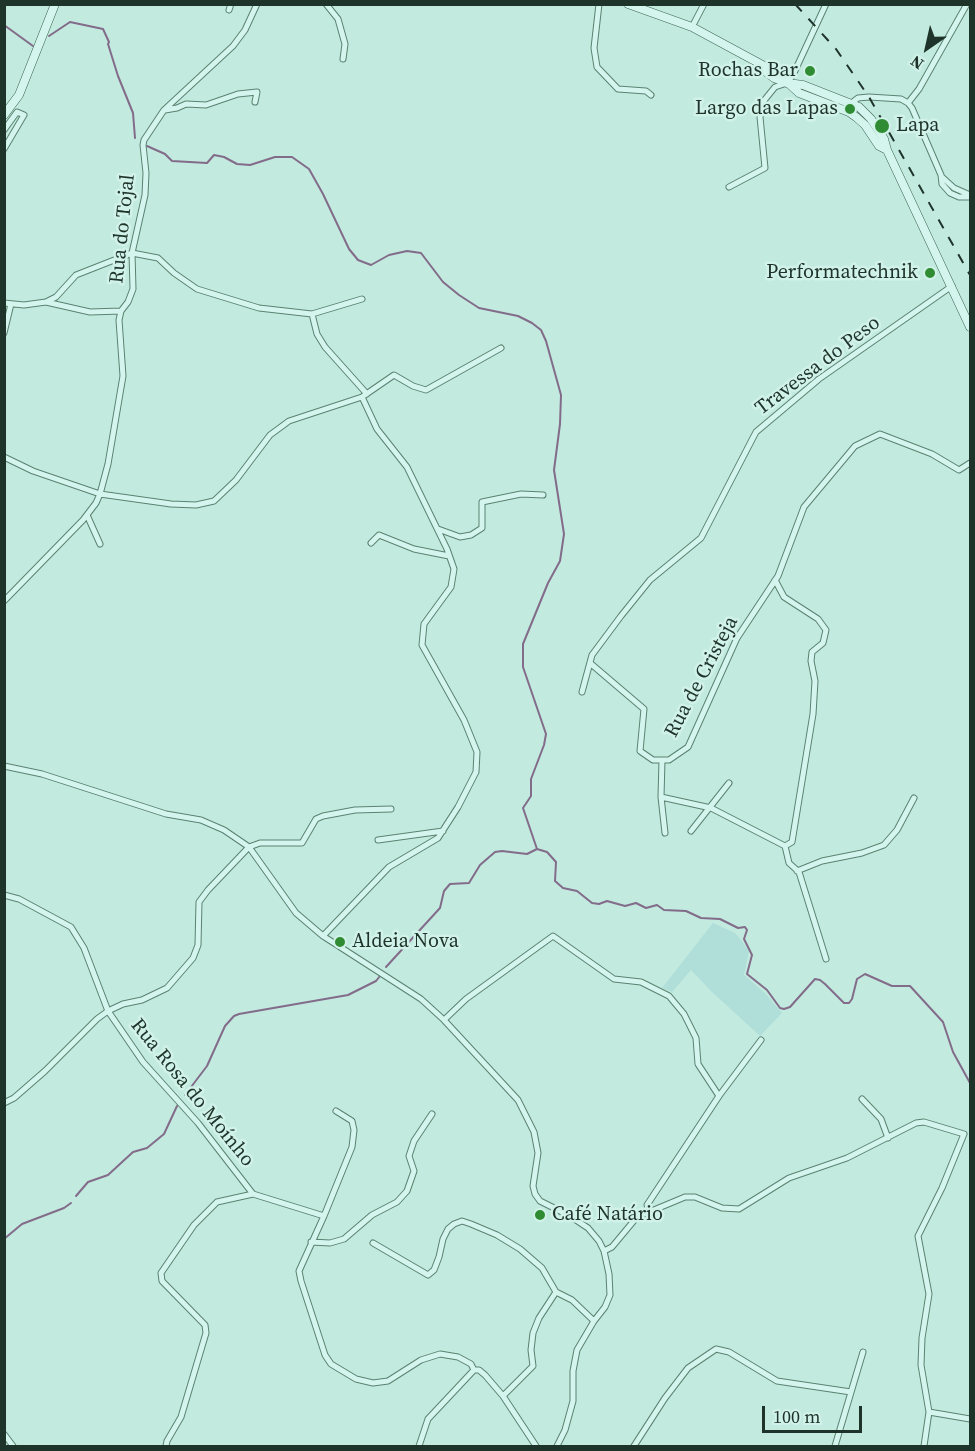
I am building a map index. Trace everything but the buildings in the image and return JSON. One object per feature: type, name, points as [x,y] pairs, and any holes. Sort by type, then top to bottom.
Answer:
[{"type":"main road","points":[[628,4],[692,27],[764,67],[766,72],[774,78],[787,83],[803,85],[859,107],[871,119],[884,139],[887,150],[970,327]]},
{"type":"main road","points":[[4,115],[19,95],[54,5]]},
{"type":"main road","points":[[787,83],[799,93],[856,117],[879,146],[887,150]]},
{"type":"street","name":"Rua do Tojal","points":[[4,601],[87,515],[100,495],[108,464],[123,376],[119,320],[121,311],[128,302],[133,289],[132,253],[145,195],[146,173],[143,145],[164,110],[233,46],[245,30],[257,4]]},
{"type":"street","points":[[326,4],[338,19],[345,44],[343,59]]},
{"type":"street","points":[[599,4],[594,48],[597,67],[618,89],[646,91],[651,95]]},
{"type":"street","points":[[692,27],[704,4]]},
{"type":"street","points":[[729,187],[765,168],[760,117],[762,103],[775,87],[787,83],[793,75],[826,4]]},
{"type":"street","points":[[908,103],[919,89],[967,4]]},
{"type":"street","points":[[164,110],[186,104],[207,105],[238,94],[257,92],[255,102]]},
{"type":"street","points":[[845,111],[850,103],[858,98],[901,99],[908,103],[941,175],[954,188],[970,196]]},
{"type":"street","points":[[4,130],[17,112],[24,115],[4,149]]},
{"type":"street","points":[[4,135],[10,139]]},
{"type":"street","points":[[4,333],[8,303],[24,305],[46,302],[56,297],[76,275],[132,253],[158,258],[197,289],[258,308],[312,314],[362,299]]},
{"type":"street","name":"Travessa do Peso","points":[[582,692],[592,655],[650,580],[701,538],[756,432],[819,379],[952,286]]},
{"type":"street","points":[[46,302],[90,312],[121,311]]},
{"type":"street","points":[[312,314],[317,334],[325,347],[364,396],[377,429],[407,467],[454,569],[451,587],[424,624],[422,645],[464,720],[477,752],[476,772],[438,838],[389,867],[323,936]]},
{"type":"street","points":[[4,457],[33,471],[100,495],[196,505],[214,501],[236,480],[270,435],[289,421],[364,396],[394,375],[413,386],[426,390],[501,348]]},
{"type":"street","name":"Rua de Cristeja","points":[[590,663],[644,709],[640,751],[653,760],[669,760],[687,747],[737,638],[775,580],[804,507],[855,446],[880,434],[932,454],[959,470],[970,463]]},
{"type":"street","points":[[437,529],[460,537],[471,535],[482,528],[482,502],[521,494],[543,495]]},
{"type":"street","points":[[87,515],[100,544]]},
{"type":"street","points":[[372,543],[379,535],[414,549],[449,556]]},
{"type":"street","points":[[661,797],[708,808],[785,846],[792,843],[813,714],[815,681],[811,661],[812,652],[823,643],[826,630],[818,619],[784,597],[775,580]]},
{"type":"street","points":[[662,760],[661,797],[665,833]]},
{"type":"street","points":[[4,766],[42,774],[166,814],[201,820],[224,830],[249,847],[296,913],[323,936],[421,999],[444,1020],[518,1100],[534,1132],[538,1152],[532,1186],[535,1194],[540,1201],[588,1228],[604,1251],[609,1274],[610,1295],[605,1307],[577,1350],[573,1371],[573,1401],[566,1430],[557,1446]]},
{"type":"street","points":[[691,831],[729,783]]},
{"type":"street","points":[[797,871],[822,861],[862,853],[884,844],[897,830],[914,798]]},
{"type":"street","points":[[4,1103],[14,1098],[45,1071],[108,1011],[167,988],[193,958],[198,945],[199,902],[249,847],[260,843],[302,843],[316,819],[323,816],[355,810],[391,809]]},
{"type":"street","points":[[378,840],[443,831]]},
{"type":"street","points":[[785,846],[789,863],[797,871],[826,959]]},
{"type":"street","name":"Rua Rosa do Moínho","points":[[4,895],[19,899],[71,927],[84,948],[108,1011],[144,1062],[198,1123],[253,1194]]},
{"type":"street","points":[[444,1020],[466,999],[553,936],[614,979],[641,982],[669,996],[684,1014],[696,1038],[698,1064],[719,1096]]},
{"type":"street","points":[[649,1211],[647,1205],[719,1096],[761,1040]]},
{"type":"street","points":[[862,1099],[881,1119],[888,1138]]},
{"type":"street","points":[[336,1111],[352,1120],[354,1130],[352,1148],[299,1270],[325,1355],[331,1364],[356,1379],[373,1383],[388,1381],[421,1360],[440,1354],[458,1357],[471,1364],[474,1370]]},
{"type":"street","points":[[311,1242],[330,1243],[344,1239],[372,1215],[397,1202],[407,1191],[414,1171],[409,1156],[414,1141],[432,1114]]},
{"type":"street","points":[[604,1251],[612,1247],[637,1217],[685,1197],[695,1197],[722,1208],[739,1209],[789,1178],[847,1158],[916,1124],[924,1122],[964,1134]]},
{"type":"street","points":[[924,1446],[929,1412],[921,1365],[922,1338],[929,1294],[918,1236],[942,1188],[964,1134],[970,1129]]},
{"type":"street","points":[[166,1446],[181,1417],[206,1334],[204,1325],[162,1281],[161,1273],[194,1225],[217,1202],[253,1194],[324,1216]]},
{"type":"street","points":[[373,1243],[428,1275],[434,1270],[448,1229],[462,1221],[497,1235],[520,1249],[542,1268],[556,1292],[572,1300],[594,1321]]},
{"type":"street","points":[[503,1396],[533,1366],[531,1350],[533,1333],[538,1318],[556,1292]]},
{"type":"street","points":[[634,1446],[665,1398],[688,1368],[716,1349],[729,1352],[777,1380],[851,1392]]},
{"type":"street","points":[[835,1446],[863,1352]]},
{"type":"street","points":[[474,1370],[479,1370],[485,1375],[503,1396],[536,1446]]},
{"type":"street","points":[[419,1446],[428,1419],[474,1370]]},
{"type":"street","points":[[929,1412],[970,1419]]},
{"type":"street","points":[[4,1434],[13,1446]]},
{"type":"shaded area","points":[[713,923],[735,933],[741,940],[749,951],[744,975],[766,994],[782,1013],[760,1036],[691,970],[672,992],[662,988]]},
{"type":"waterway","points":[[49,36],[70,22],[103,29],[133,113],[135,138]]},
{"type":"waterway","points":[[4,25],[33,46]]},
{"type":"waterway","points":[[147,146],[165,154],[172,161],[207,163],[214,155],[237,164],[250,165],[275,157],[292,157],[309,169],[349,249],[358,260],[371,265],[389,255],[407,251],[421,253],[443,282],[479,308],[518,316],[541,330],[561,395],[554,470],[564,534],[560,561],[548,583],[523,644],[523,667],[546,734],[531,779],[531,796],[523,808],[537,849]]},
{"type":"waterway","points":[[537,849],[547,852],[556,862],[555,881],[563,888],[577,891],[592,903],[599,904],[607,901],[625,906],[636,903],[646,908],[657,905],[664,910],[686,911],[701,918],[720,919],[738,928],[745,927],[747,930],[744,939],[752,955],[747,974],[767,990],[780,1008],[790,1007],[815,979],[825,984],[844,1003],[849,1003],[852,999],[857,979],[865,974],[892,986],[910,986],[943,1022],[953,1052],[970,1083]]},
{"type":"waterway","points":[[386,967],[440,908],[444,891],[450,884],[469,883],[480,865],[495,852],[527,854],[537,849]]},
{"type":"waterway","points":[[185,1095],[207,1066],[225,1026],[234,1016],[348,995],[376,981],[380,976]]},
{"type":"waterway","points":[[76,1196],[88,1182],[108,1175],[133,1152],[147,1148],[164,1134],[177,1106]]},
{"type":"waterway","points":[[4,1239],[22,1224],[64,1208],[71,1203]]},
{"type":"railway","points":[[795,4],[836,49],[869,97],[970,275]]},
{"type":"place","name":"Rochas Bar","points":[[810,71]]},
{"type":"place","name":"Largo das Lapas","points":[[850,109]]},
{"type":"place","name":"Lapa","points":[[882,126]]},
{"type":"place","name":"Performatechnik","points":[[930,273]]},
{"type":"place","name":"Aldeia Nova","points":[[340,942]]},
{"type":"place","name":"Café Natário","points":[[540,1215]]}]
